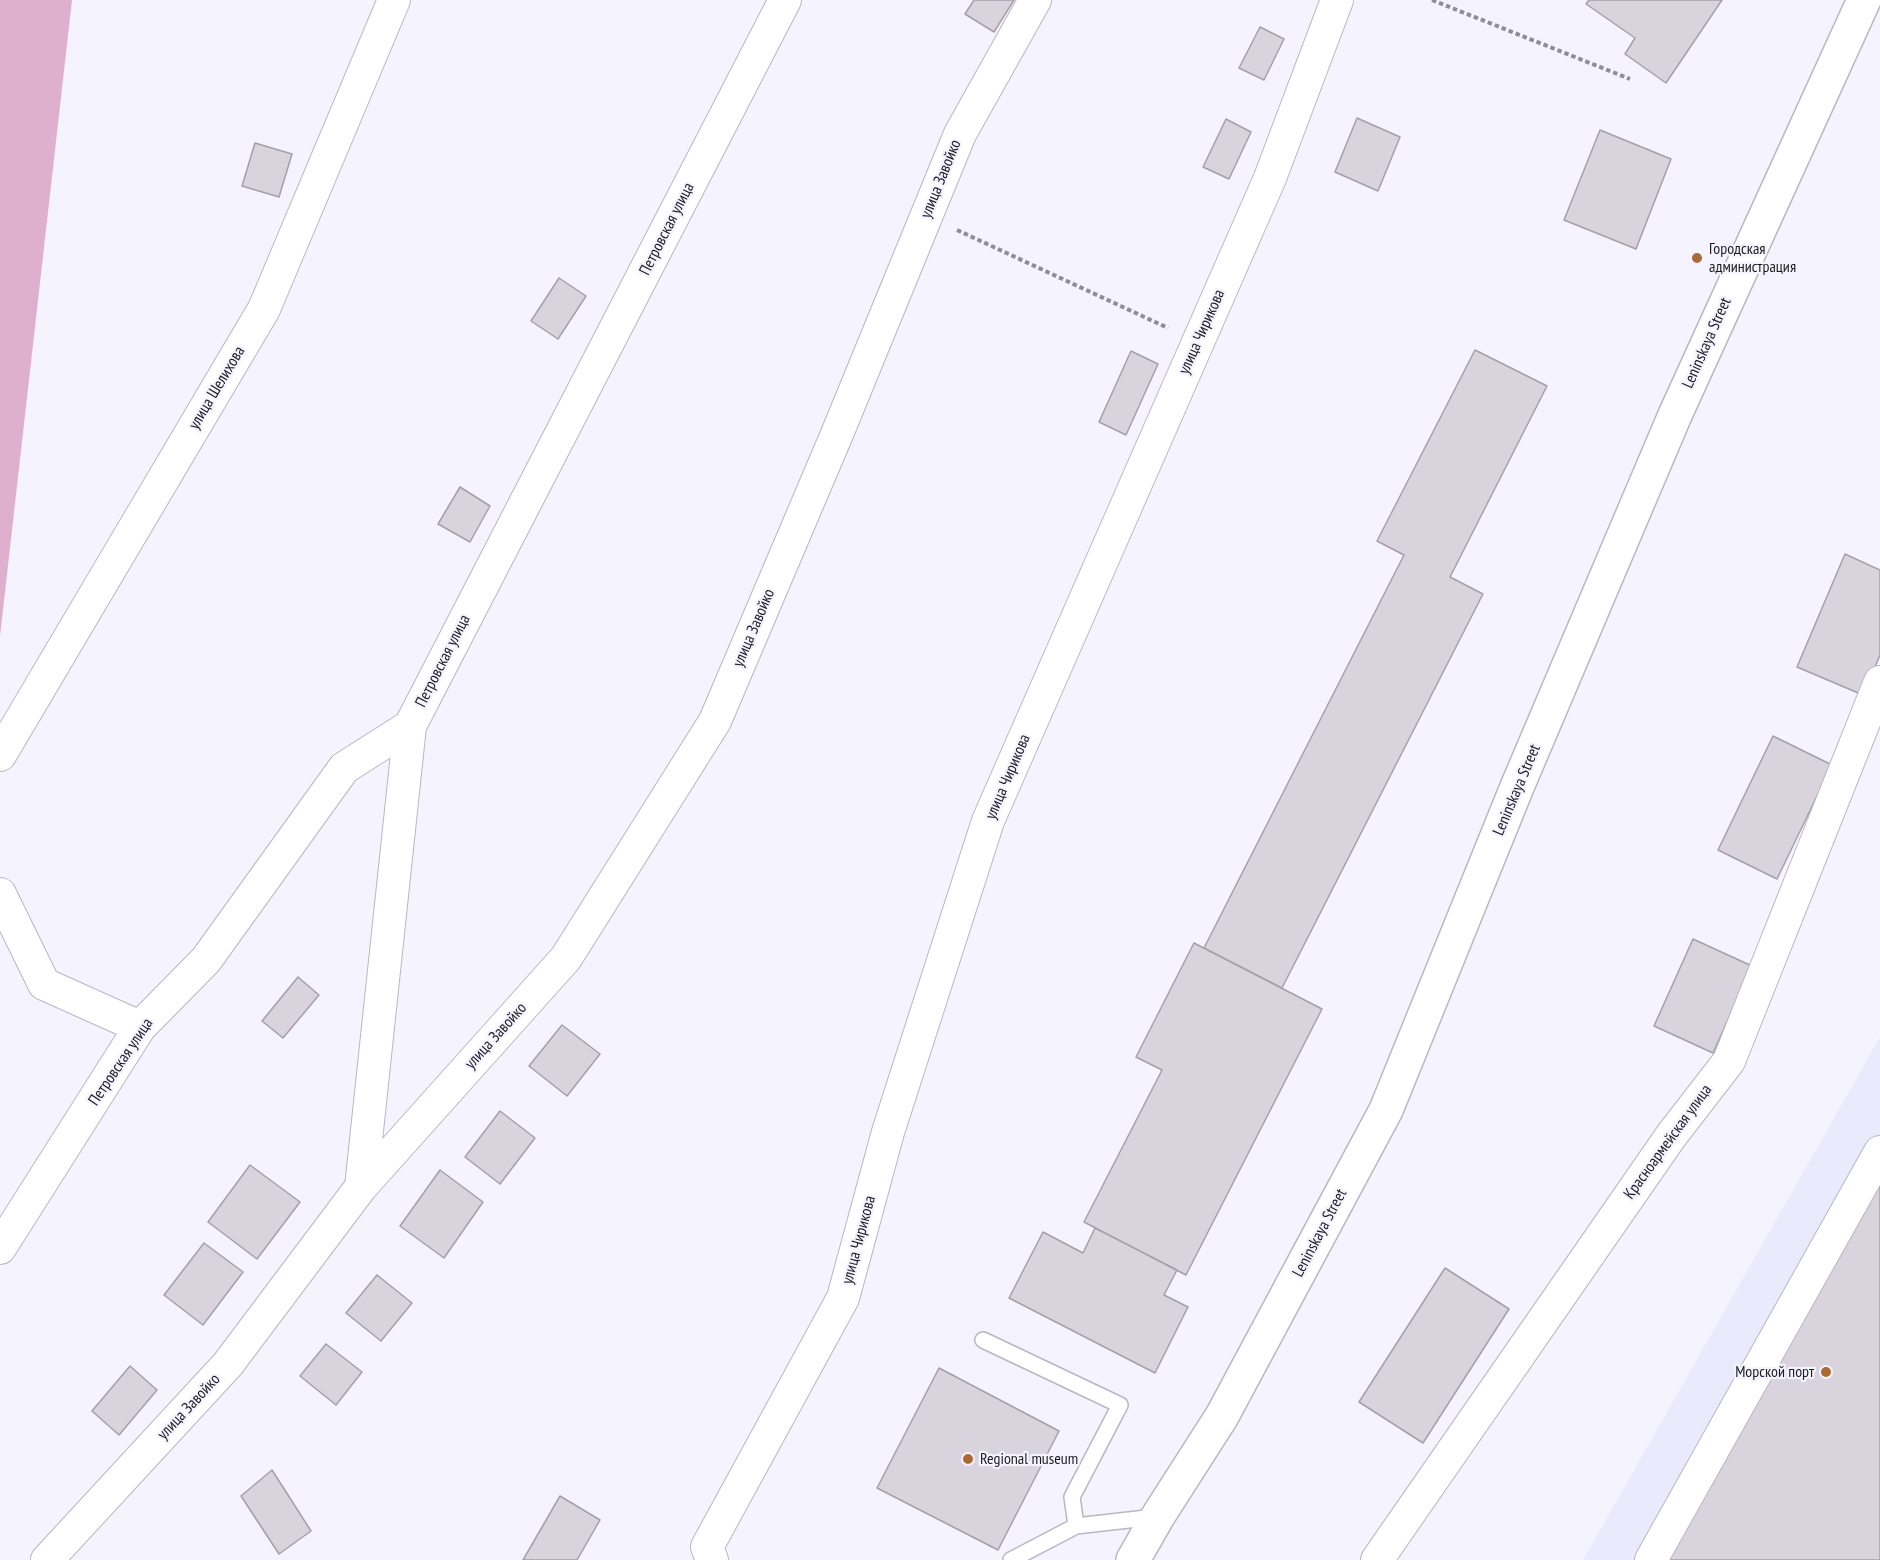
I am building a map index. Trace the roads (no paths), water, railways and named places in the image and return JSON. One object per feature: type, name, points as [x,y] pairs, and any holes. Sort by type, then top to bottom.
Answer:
[{"type":"main road","name":"Leninskaya Street","points":[[1131,1557],[1222,1416],[1386,1110],[1517,787],[1674,415],[1864,0]]},
{"type":"street","name":"улица Шелихова","points":[[0,755],[264,309],[394,0]]},
{"type":"street","name":"Петровская улица","points":[[0,1248],[140,1028],[206,960],[345,768],[410,726],[785,0]]},
{"type":"street","name":"улица Завойко","points":[[47,1560],[228,1364],[361,1187],[566,958],[715,721],[837,434],[960,135],[1035,0]]},
{"type":"street","name":"улица Чирикова","points":[[712,1560],[707,1546],[843,1298],[888,1132],[988,822],[1270,178],[1337,0]]},
{"type":"street","name":"Красноармейская улица","points":[[1377,1560],[1671,1136],[1729,1061],[1880,682]]},
{"type":"street","points":[[361,1187],[410,726]]},
{"type":"street","points":[[0,894],[44,984],[140,1028]]},
{"type":"street","points":[[1651,1560],[1880,1152]]},
{"type":"lane","points":[[983,1340],[1120,1405],[1072,1497],[1076,1526]]},
{"type":"lane","points":[[1011,1560],[1076,1526],[1158,1516]]},
{"type":"place","name":"Городская администрация","points":[[1697,258]]},
{"type":"place","name":"Морской порт","points":[[1826,1372]]},
{"type":"place","name":"Regional museum","points":[[968,1459]]}]
